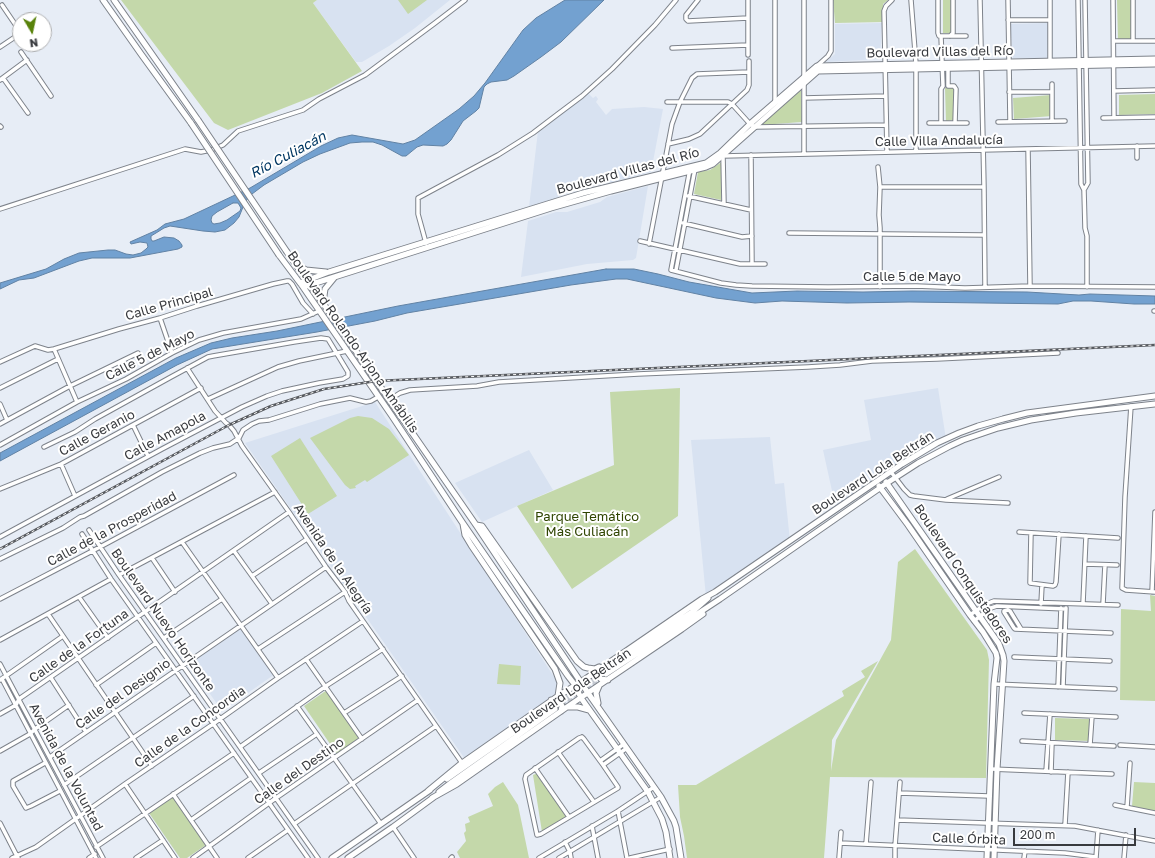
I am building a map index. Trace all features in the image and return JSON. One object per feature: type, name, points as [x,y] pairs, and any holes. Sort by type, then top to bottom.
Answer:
[{"type":"main road","name":"Boulevard Rolando Arjona Amábilis","points":[[103,0],[191,123],[575,686],[581,698],[648,792],[662,819],[670,849],[670,858]]},
{"type":"main road","name":"Boulevard Rolando Arjona Amábilis","points":[[114,0],[476,525],[588,693],[661,797],[676,827],[681,858]]},
{"type":"main road","name":"Boulevard Villas del Río","points":[[302,285],[329,272],[338,274],[426,243],[583,193],[713,164],[750,124],[804,84],[818,71],[885,67],[1086,63],[1155,59]]},
{"type":"main road","name":"Boulevard Villas del Río","points":[[1009,64],[1050,61],[1079,63]]},
{"type":"main road","name":"Boulevard Villas del Río","points":[[1114,62],[1155,64]]},
{"type":"main road","name":"Boulevard Villas del Río","points":[[722,154],[755,128],[777,104],[817,66],[885,67]]},
{"type":"main road","name":"Boulevard Villas del Río","points":[[309,282],[662,175]]},
{"type":"main road","points":[[295,264],[306,270],[314,272],[329,272]]},
{"type":"main road","points":[[323,303],[325,289],[338,274]]},
{"type":"main road","name":"Boulevard Lola Beltrán","points":[[604,669],[702,600],[876,482],[938,443],[978,426],[1027,413],[1155,396]]},
{"type":"main road","points":[[1099,403],[1100,410]]},
{"type":"main road","name":"Boulevard Lola Beltrán","points":[[432,798],[457,784],[682,629],[720,599],[918,463],[950,446],[992,430],[1031,420],[1155,404]]},
{"type":"main road","name":"Boulevard Conquistadores","points":[[883,478],[1002,650],[1004,661],[997,769],[994,858]]},
{"type":"main road","name":"Boulevard Conquistadores","points":[[876,482],[908,525],[996,653],[997,658],[994,684],[987,858]]},
{"type":"main road","points":[[462,522],[465,535],[471,545],[557,674],[560,683],[558,696]]},
{"type":"main road","points":[[476,525],[482,526],[577,661],[584,667],[604,669]]},
{"type":"main road","name":"Boulevard Lola Beltrán","points":[[348,858],[432,798],[553,705],[558,696],[720,599]]},
{"type":"main road","points":[[604,669],[599,677],[601,679],[608,680]]},
{"type":"main road","points":[[598,686],[596,693],[599,708]]},
{"type":"main road","points":[[553,705],[560,702],[562,711]]},
{"type":"main road","name":"Boulevard Lola Beltrán","points":[[428,791],[462,763],[553,705]]},
{"type":"main road","name":"Boulevard Lola Beltrán","points":[[332,858],[553,705]]},
{"type":"main road","points":[[567,707],[581,708],[591,711]]},
{"type":"street","points":[[0,209],[185,149],[201,152],[211,150],[223,145],[238,131],[303,110],[319,99],[365,75],[464,0]]},
{"type":"street","points":[[426,243],[418,214],[418,198],[498,155],[533,133],[582,96],[612,69],[650,31],[676,0]]},
{"type":"street","points":[[698,0],[686,17],[686,20],[748,18]]},
{"type":"street","points":[[748,0],[748,55]]},
{"type":"street","points":[[775,0],[777,104]]},
{"type":"street","points":[[804,0],[804,154]]},
{"type":"street","points":[[817,66],[828,56],[831,51],[831,0]]},
{"type":"street","points":[[887,152],[884,11],[886,6],[892,0]]},
{"type":"street","points":[[911,0],[916,66],[916,151]]},
{"type":"street","points":[[938,0],[939,36],[966,36]]},
{"type":"street","points":[[949,36],[953,33],[953,0]]},
{"type":"street","points":[[980,0],[985,287]]},
{"type":"street","points":[[1008,0],[1010,121]]},
{"type":"street","points":[[1050,0],[1050,61]]},
{"type":"street","points":[[1078,0],[1081,184],[1084,190],[1087,236],[1087,287]]},
{"type":"street","points":[[1084,190],[1088,183],[1085,0]]},
{"type":"street","points":[[1113,0],[1114,118]]},
{"type":"street","points":[[1133,0],[1133,41]]},
{"type":"street","points":[[0,47],[18,35],[19,30],[2,5]]},
{"type":"street","points":[[1008,20],[1050,20]]},
{"type":"street","points":[[942,36],[948,86],[954,86],[956,89],[955,123]]},
{"type":"street","points":[[1114,41],[1155,41]]},
{"type":"street","points":[[672,48],[748,45]]},
{"type":"street","points":[[21,52],[51,96]]},
{"type":"street","points":[[27,60],[2,79],[28,113]]},
{"type":"street","points":[[668,144],[694,137],[748,88],[749,61]]},
{"type":"street","points":[[941,123],[941,89],[943,86],[945,65]]},
{"type":"street","points":[[649,244],[673,119],[694,76],[697,74],[749,72]]},
{"type":"street","points":[[1052,84],[1052,121]]},
{"type":"street","points":[[1114,91],[1155,90]]},
{"type":"street","points":[[1010,92],[1052,92]]},
{"type":"street","points":[[804,98],[885,96]]},
{"type":"street","points":[[667,102],[724,101],[732,104],[755,128],[886,125]]},
{"type":"street","points":[[1103,118],[1155,117]]},
{"type":"street","points":[[998,122],[1065,121]]},
{"type":"street","points":[[929,123],[967,123]]},
{"type":"street","points":[[1137,146],[1137,158]]},
{"type":"street","name":"Calle Villa Andalucía","points":[[722,154],[751,155],[1155,146]]},
{"type":"street","points":[[1028,149],[1030,286]]},
{"type":"street","points":[[722,154],[724,204]]},
{"type":"street","points":[[751,155],[752,264]]},
{"type":"street","points":[[878,167],[880,187],[880,287]]},
{"type":"street","points":[[677,250],[685,196],[693,168]]},
{"type":"street","points":[[677,250],[685,223],[690,197],[693,168]]},
{"type":"street","points":[[880,187],[984,187]]},
{"type":"street","points":[[685,196],[751,210]]},
{"type":"street","points":[[680,222],[742,237],[752,236]]},
{"type":"street","points":[[789,233],[984,235]]},
{"type":"street","points":[[640,241],[740,264],[765,264]]},
{"type":"street","name":"Calle 5 de Mayo","points":[[677,250],[674,270],[721,283],[736,285],[828,287],[1030,286],[1155,288]]},
{"type":"street","name":"Calle Principal","points":[[54,349],[273,284],[288,281],[291,282],[303,303],[313,314]]},
{"type":"street","name":"Calle 5 de Mayo","points":[[0,444],[77,402],[126,379],[190,344],[223,333],[301,319],[319,311]]},
{"type":"street","points":[[160,318],[172,353]]},
{"type":"street","points":[[44,447],[75,432],[95,419],[187,368],[213,356],[321,338],[328,339],[336,353]]},
{"type":"street","points":[[0,362],[35,346],[48,350],[54,349],[77,402]]},
{"type":"street","points":[[208,399],[278,367],[346,351]]},
{"type":"street","points":[[0,424],[70,386],[138,353]]},
{"type":"street","name":"Calle Amapola","points":[[0,537],[148,456],[242,407],[273,393],[306,385],[343,379],[348,376],[348,372],[336,353]]},
{"type":"street","points":[[389,400],[400,393],[410,390],[477,386],[499,382],[638,374],[808,367],[872,361],[937,360],[1058,353]]},
{"type":"street","points":[[0,388],[58,359]]},
{"type":"street","name":"Avenida de la Alegría","points":[[187,368],[221,418],[239,438],[242,446],[290,512],[349,601],[462,763]]},
{"type":"street","name":"Calle Geranio","points":[[0,489],[60,464],[201,388]]},
{"type":"street","points":[[0,559],[63,528],[80,517],[162,472],[200,453],[230,444],[239,438],[244,430],[259,421],[269,420],[320,404],[350,398],[366,402],[378,397]]},
{"type":"street","points":[[0,404],[7,420]]},
{"type":"street","points":[[1131,406],[1122,588],[1126,590],[1154,592],[1155,512]]},
{"type":"street","points":[[133,425],[148,456]]},
{"type":"street","points":[[60,464],[75,496]]},
{"type":"street","points":[[891,472],[910,495],[946,500],[1008,503]]},
{"type":"street","name":"Calle de la Prosperidad","points":[[0,599],[234,475]]},
{"type":"street","points":[[946,500],[1000,477]]},
{"type":"street","points":[[119,575],[275,492]]},
{"type":"street","name":"Calle de la Fortuna","points":[[19,699],[290,512]]},
{"type":"street","name":"Boulevard Nuevo Horizonte","points":[[89,530],[318,858]]},
{"type":"street","points":[[1019,532],[1118,538]]},
{"type":"street","points":[[1031,533],[1029,581],[1032,584],[1053,586],[1056,582],[1059,534]]},
{"type":"street","name":"Boulevard Nuevo Horizonte","points":[[82,534],[111,579],[308,858]]},
{"type":"street","points":[[1083,603],[1086,536]]},
{"type":"street","points":[[252,576],[307,539]]},
{"type":"street","points":[[182,542],[278,678]]},
{"type":"street","points":[[234,550],[272,604]]},
{"type":"street","points":[[152,558],[175,592]]},
{"type":"street","points":[[1085,564],[1117,566]]},
{"type":"street","points":[[1103,604],[1105,565]]},
{"type":"street","name":"Calle del Designio","points":[[50,757],[326,567]]},
{"type":"street","points":[[0,640],[111,579]]},
{"type":"street","points":[[1041,607],[1042,585]]},
{"type":"street","points":[[258,649],[344,592]]},
{"type":"street","points":[[79,597],[108,638]]},
{"type":"street","points":[[164,638],[222,599]]},
{"type":"street","points":[[994,601],[997,606]]},
{"type":"street","points":[[970,615],[986,604],[994,601],[1118,605]]},
{"type":"street","points":[[1058,687],[1062,603]]},
{"type":"street","points":[[1063,687],[1067,603]]},
{"type":"street","points":[[974,621],[991,608],[997,606],[1066,609]]},
{"type":"street","points":[[1021,629],[1010,611],[1004,611],[1014,628],[1021,629],[1111,633]]},
{"type":"street","points":[[48,614],[152,766]]},
{"type":"street","name":"Calle de la Concordia","points":[[12,858],[36,847],[278,678],[363,621]]},
{"type":"street","points":[[1,680],[63,636]]},
{"type":"street","points":[[96,685],[156,643]]},
{"type":"street","points":[[240,747],[326,686],[383,649]]},
{"type":"street","points":[[1014,657],[1110,661]]},
{"type":"street","points":[[306,659],[362,739]]},
{"type":"street","name":"Avenida de la Voluntad","points":[[0,664],[103,858]]},
{"type":"street","points":[[344,713],[402,676]]},
{"type":"street","points":[[51,678],[86,732]]},
{"type":"street","name":"Avenida de la Voluntad","points":[[1,680],[16,705],[95,856]]},
{"type":"street","points":[[994,684],[1115,689]]},
{"type":"street","points":[[64,785],[194,696]]},
{"type":"street","points":[[0,714],[16,705],[19,699]]},
{"type":"street","name":"Calle del Destino","points":[[193,858],[276,798],[418,700]]},
{"type":"street","points":[[0,750],[30,734],[69,705]]},
{"type":"street","points":[[297,706],[381,824]]},
{"type":"street","points":[[1024,713],[1116,717]]},
{"type":"street","points":[[1048,771],[1050,714]]},
{"type":"street","points":[[1090,745],[1092,716]]},
{"type":"street","points":[[294,824],[436,726]]},
{"type":"street","points":[[258,773],[317,734]]},
{"type":"street","points":[[579,738],[583,738],[602,763],[618,788],[542,834],[537,834],[525,779],[528,773],[579,738]]},
{"type":"street","points":[[1022,741],[1114,746]]},
{"type":"street","points":[[1120,745],[1155,747]]},
{"type":"street","points":[[602,763],[626,746]]},
{"type":"street","points":[[558,752],[594,802]]},
{"type":"street","points":[[92,850],[234,753]]},
{"type":"street","points":[[45,763],[13,781],[13,786],[26,808],[60,791]]},
{"type":"street","points":[[1127,807],[1130,763]]},
{"type":"street","points":[[536,768],[569,817]]},
{"type":"street","points":[[990,769],[1112,774]]},
{"type":"street","points":[[1065,825],[1068,772]]},
{"type":"street","points":[[191,820],[251,778]]},
{"type":"street","points":[[866,844],[872,782]]},
{"type":"street","points":[[895,858],[900,782]]},
{"type":"street","points":[[125,784],[175,858]]},
{"type":"street","points":[[540,858],[618,811],[654,787]]},
{"type":"street","points":[[899,793],[989,796]]},
{"type":"street","points":[[173,794],[217,858]]},
{"type":"street","points":[[559,858],[661,797]]},
{"type":"street","points":[[1115,805],[1155,813]]},
{"type":"street","points":[[618,811],[627,858]]},
{"type":"street","points":[[897,820],[1065,825],[1155,841]]},
{"type":"street","points":[[0,823],[1,830],[17,857]]},
{"type":"street","points":[[592,826],[598,858]]},
{"type":"street","points":[[393,827],[414,858]]},
{"type":"street","points":[[248,858],[288,830]]},
{"type":"street","points":[[1096,858],[1098,830]]},
{"type":"street","points":[[839,858],[841,832]]},
{"type":"street","points":[[1124,858],[1126,835]]},
{"type":"street","points":[[136,858],[162,840]]},
{"type":"street","points":[[300,846],[306,841]]},
{"type":"street","points":[[565,842],[571,858]]},
{"type":"street","name":"Calle Órbita","points":[[840,843],[1074,853],[1096,858]]},
{"type":"street","points":[[630,858],[670,849]]},
{"type":"street","points":[[88,858],[95,856],[100,851]]},
{"type":"street","points":[[1024,858],[1025,851]]},
{"type":"street","points":[[1049,852],[1049,858]]},
{"type":"shaded area","points":[[317,0],[450,0],[415,28],[389,46],[362,62],[356,62],[313,3]]},
{"type":"shaded area","points":[[882,23],[880,59],[826,62],[835,54],[835,24]]},
{"type":"shaded area","points":[[1049,23],[1047,58],[1013,58],[1010,24]]},
{"type":"shaded area","points":[[588,93],[593,98],[596,96],[598,99],[596,102],[606,115],[612,109],[644,107],[663,109],[651,172],[608,183],[598,181],[588,184],[586,182],[575,188],[567,190],[557,198],[529,207],[538,131]]},
{"type":"shaded area","points":[[648,186],[636,258],[633,260],[587,264],[521,277],[528,221],[556,212],[567,212],[600,202],[607,197]]},
{"type":"shaded area","points":[[938,388],[946,439],[836,509],[823,450],[871,440],[864,400]]},
{"type":"shaded area","points":[[375,402],[562,689],[465,759],[245,443]]},
{"type":"shaded area","points":[[770,437],[775,484],[784,483],[790,541],[706,597],[691,440]]},
{"type":"shaded area","points":[[529,450],[553,490],[482,522],[455,483]]},
{"type":"shaded area","points":[[241,626],[275,674],[222,711],[189,664]]},
{"type":"green space","points":[[121,0],[317,0],[313,3],[362,71],[322,93],[228,130],[214,123]]},
{"type":"green space","points":[[398,0],[427,0],[408,14]]},
{"type":"green space","points":[[833,0],[888,0],[883,4],[883,22],[835,23]]},
{"type":"green space","points":[[943,0],[952,0],[952,33],[943,33]]},
{"type":"green space","points":[[1117,0],[1131,0],[1132,41],[1118,41]]},
{"type":"green space","points":[[945,88],[955,88],[955,120],[946,121]]},
{"type":"green space","points":[[801,90],[802,122],[761,125]]},
{"type":"green space","points":[[1155,94],[1155,114],[1119,115],[1119,95]]},
{"type":"green space","points":[[1051,95],[1052,116],[1014,119],[1013,98]]},
{"type":"green space","points":[[723,161],[721,200],[694,194],[698,172],[710,170]]},
{"type":"green space","name":"Parque Temático Más Culiacán","points":[[680,388],[678,516],[572,589],[517,506],[614,465],[610,392]]},
{"type":"green space","points":[[358,416],[372,418],[389,429],[409,455],[367,482],[365,480],[355,486],[356,488],[350,489],[345,485],[310,438],[350,418]]},
{"type":"green space","points":[[300,438],[337,496],[308,514],[271,456]]},
{"type":"green space","points":[[915,549],[987,650],[989,660],[986,778],[830,777],[824,858],[687,858],[680,817],[678,785],[696,785],[844,696],[842,691],[865,677],[861,671],[878,661],[832,740],[831,771],[836,740],[891,640],[898,562]]},
{"type":"green space","points":[[1150,595],[1155,596],[1155,701],[1120,700],[1121,609],[1151,611]]},
{"type":"green space","points":[[499,664],[521,666],[520,685],[497,684]]},
{"type":"green space","points":[[327,690],[360,737],[337,754],[304,706]]},
{"type":"green space","points":[[1055,718],[1089,719],[1089,741],[1055,740]]},
{"type":"green space","points":[[538,773],[567,817],[542,832],[533,775]]},
{"type":"green space","points":[[503,782],[518,805],[529,858],[460,858],[457,852],[466,841],[464,833],[466,831],[465,824],[470,822],[468,817],[493,806],[488,794]]},
{"type":"green space","points":[[1134,782],[1155,783],[1155,811],[1132,806]]},
{"type":"green space","points":[[173,797],[206,845],[187,858],[180,858],[149,813]]},
{"type":"water","points":[[565,0],[604,0],[561,42],[541,57],[507,80],[487,84],[484,87],[479,108],[463,121],[447,144],[443,146],[423,145],[417,147],[406,156],[402,156],[382,145],[373,142],[350,143],[303,162],[264,185],[252,194],[245,202],[239,217],[225,230],[215,232],[170,226],[151,236],[151,239],[154,241],[164,237],[174,238],[182,245],[182,247],[178,249],[130,258],[92,258],[79,261],[34,278],[19,280],[0,289],[0,283],[46,269],[79,253],[115,250],[133,255],[141,253],[148,247],[147,243],[140,242],[131,244],[130,242],[157,230],[165,224],[184,219],[250,188],[321,146],[338,138],[352,135],[403,144],[415,140],[459,109],[474,96],[523,30],[536,18]],"holes":[[[233,203],[238,203],[241,208],[240,211],[227,220],[220,223],[212,223],[212,216],[217,212]]]},
{"type":"water","points":[[606,269],[634,269],[689,282],[752,293],[797,291],[1027,292],[1079,295],[1155,296],[1155,304],[1091,301],[1073,301],[1058,304],[909,302],[847,303],[782,301],[755,303],[716,298],[627,279],[571,285],[407,313],[375,321],[317,332],[212,349],[177,365],[0,461],[0,453],[176,358],[211,343],[398,306]]},
{"type":"tunnel","points":[[551,706],[602,672]]},
{"type":"tunnel","points":[[555,709],[606,674]]},
{"type":"railway","points":[[0,549],[229,425],[271,406],[324,389],[376,381],[1155,345]]},
{"type":"water label","name":"Río Culiacán","points":[[288,155]]}]
